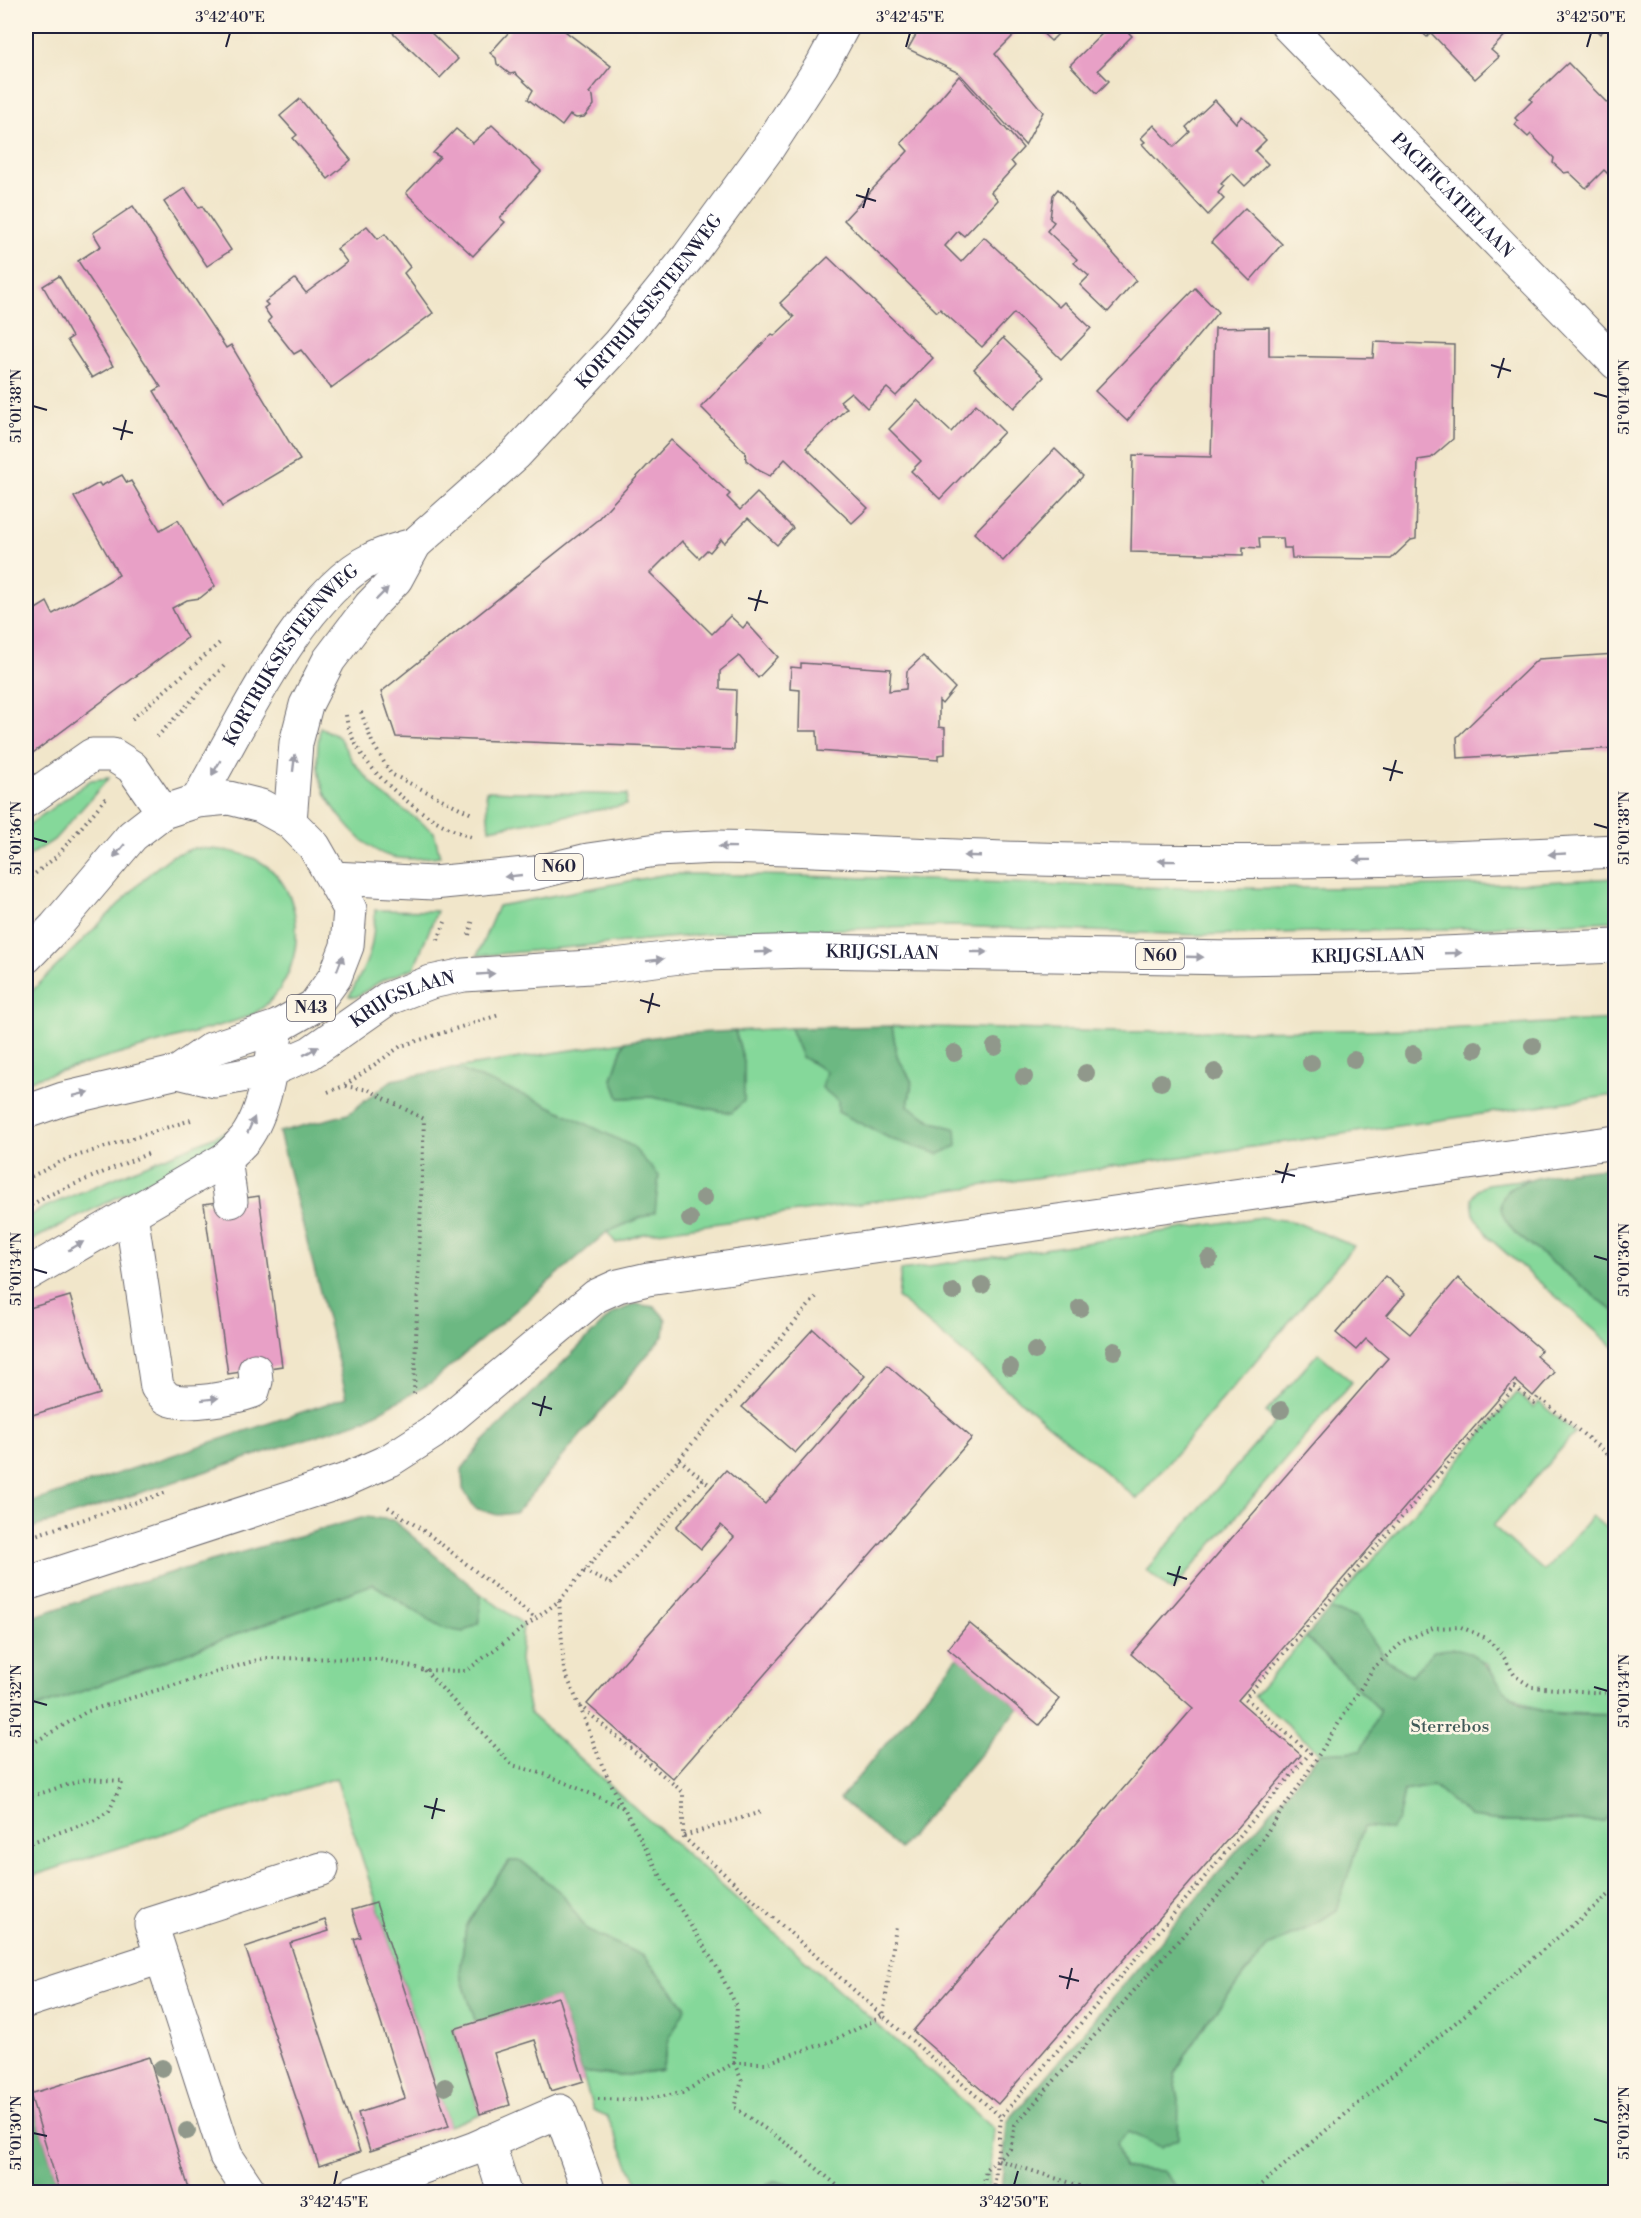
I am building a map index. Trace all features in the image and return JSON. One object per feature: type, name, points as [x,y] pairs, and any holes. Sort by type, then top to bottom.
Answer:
[{"type":"main road","name":"KORTRIJKSESTEENWEG","points":[[290,822],[296,742],[313,689],[349,631],[396,579],[415,544],[515,455],[618,344],[688,257],[761,158],[822,65],[843,26]]},
{"type":"main road","name":"PACIFICATIELAAN","points":[[1288,26],[1616,363]]},
{"type":"main road","name":"KORTRIJKSESTEENWEG","points":[[197,801],[260,685],[319,604],[345,577],[371,559],[415,544]]},
{"type":"main road","points":[[26,801],[92,754],[112,756],[132,767],[163,813]]},
{"type":"main road","name":"N43","points":[[26,957],[55,927],[132,836],[163,813],[197,801],[229,798],[261,806],[290,822],[314,846],[350,909],[347,946],[335,977],[314,1006],[277,1027],[211,1049],[178,1072],[63,1099],[26,1112]]},
{"type":"main road","name":"N60","points":[[333,878],[385,883],[467,881],[535,873],[611,856],[716,847],[1077,860],[1224,862],[1448,859],[1616,851]]},
{"type":"main road","name":"KRIJGSLAAN","points":[[178,1072],[216,1081],[271,1070],[310,1053],[387,999],[431,982],[464,975],[606,966],[705,954],[806,951],[1233,958],[1406,955],[1616,946]]},
{"type":"main road","points":[[26,1275],[225,1159],[246,1138],[271,1070],[277,1027]]},
{"type":"main road","points":[[26,1584],[343,1481],[390,1460],[432,1433],[596,1296],[618,1286],[648,1279],[1616,1142]]},
{"type":"main road","points":[[225,1159],[231,1201]]},
{"type":"main road","points":[[131,1214],[157,1387],[168,1399],[185,1402],[242,1395],[253,1390],[256,1381],[255,1370]]},
{"type":"main road","points":[[250,2193],[226,2156],[151,1924],[322,1869]]},
{"type":"main road","points":[[26,2001],[161,1957]]},
{"type":"main road","points":[[354,2193],[488,2142],[560,2111],[589,2193]]},
{"type":"main road","points":[[488,2142],[504,2193]]},
{"type":"path","points":[[92,754],[222,641]]},
{"type":"path","points":[[26,881],[57,856],[132,767],[222,667]]},
{"type":"path","points":[[361,712],[372,742],[391,774],[474,815]]},
{"type":"path","points":[[347,724],[357,746],[374,769],[399,794],[447,830]]},
{"type":"path","points":[[344,1086],[369,1090],[424,1119],[413,1373]]},
{"type":"path","points":[[26,1179],[67,1159],[202,1117]]},
{"type":"path","points":[[26,1208],[49,1195],[154,1151]]},
{"type":"path","points":[[26,1747],[88,1711],[264,1658],[378,1659],[425,1670],[466,1671],[559,1601],[808,1308],[846,1251]]},
{"type":"path","points":[[994,2193],[1001,2117],[1310,1753],[1245,1698],[1515,1387],[1534,1403],[1538,1397],[1616,1461]]},
{"type":"path","points":[[680,1459],[712,1487]]},
{"type":"path","points":[[584,1571],[611,1584],[703,1479]]},
{"type":"path","points":[[380,1506],[391,1508],[427,1533],[535,1618]]},
{"type":"path","points":[[559,1601],[564,1670],[602,1765],[666,1886],[718,1969],[737,2007],[734,2063],[742,2081],[734,2107],[790,2146],[845,2193]]},
{"type":"path","points":[[983,2193],[987,2169],[1010,2149],[1015,2125],[1240,1871],[1301,1783],[1374,1667],[1404,1641],[1433,1628],[1461,1627],[1486,1638],[1502,1654],[1515,1676],[1532,1687],[1616,1694]]},
{"type":"path","points":[[425,1670],[512,1765],[547,1775],[624,1808]]},
{"type":"path","points":[[579,1705],[683,1792],[683,1837],[883,2016],[1001,2117]]},
{"type":"path","points":[[26,1798],[86,1779],[123,1781],[109,1811],[95,1820],[26,1844]]},
{"type":"path","points":[[683,1837],[764,1811]]},
{"type":"path","points":[[1252,2193],[1616,1889]]},
{"type":"path","points":[[883,2016],[896,1927]]},
{"type":"path","points":[[560,2111],[590,2098],[639,2100],[682,2093],[734,2063],[766,2062],[832,2041],[883,2016]]},
{"type":"path","points":[[997,2159],[1099,2193]]},
{"type":"green space","points":[[320,727],[339,737],[353,762],[381,793],[434,832],[440,856],[408,859],[389,856],[367,844],[345,823],[322,786],[318,762]]},
{"type":"green space","points":[[109,778],[54,840],[26,858],[26,827],[91,780]]},
{"type":"green space","points":[[486,791],[627,795],[626,805],[489,829]]},
{"type":"green space","points":[[194,848],[217,849],[253,858],[272,871],[286,889],[294,910],[296,934],[293,957],[285,979],[273,998],[255,1013],[240,1019],[26,1081],[26,997],[151,872],[172,856]]},
{"type":"green space","points":[[667,874],[1130,887],[1248,888],[1353,888],[1615,878],[1615,921],[1444,929],[1196,935],[950,926],[720,933],[477,956],[498,906]]},
{"type":"green space","points":[[375,910],[437,911],[414,968],[381,981],[356,997],[349,996],[369,955]]},
{"type":"green space","points":[[1616,1019],[1615,1095],[643,1234],[616,1243],[607,1232],[655,1212],[455,1068],[624,1042],[612,1079],[619,1098],[652,1097],[730,1113],[744,1062],[735,1031],[790,1028],[802,1057],[826,1071],[868,1125],[893,1140],[956,1129],[933,1122],[908,1106],[912,1082],[897,1056],[892,1026],[1116,1032],[1445,1029]]},
{"type":"green space","points":[[892,1026],[897,1056],[912,1082],[908,1106],[933,1122],[956,1129],[957,1146],[939,1154],[893,1140],[838,1112],[838,1101],[822,1088],[826,1071],[802,1057],[790,1028]]},
{"type":"green space","points":[[735,1031],[744,1062],[744,1101],[731,1113],[652,1097],[619,1098],[612,1079],[624,1042],[672,1034]]},
{"type":"green space","points":[[455,1068],[541,1102],[632,1146],[659,1176],[655,1212],[607,1232],[431,1383],[364,1420],[26,1530],[26,1504],[347,1397],[279,1132],[348,1114],[392,1080]]},
{"type":"green space","points":[[225,1132],[227,1137],[175,1168],[26,1243],[26,1218],[43,1208]]},
{"type":"green space","points":[[1616,1167],[1615,1312],[1515,1233],[1503,1216],[1501,1204],[1506,1193],[1517,1185],[1532,1179]]},
{"type":"green space","points":[[1528,1179],[1507,1191],[1515,1233],[1615,1312],[1615,1348],[1489,1238],[1474,1214],[1472,1198],[1477,1190],[1487,1184]]},
{"type":"green space","points":[[1262,1217],[1295,1222],[1354,1246],[1137,1499],[898,1298],[901,1270]]},
{"type":"green space","points":[[635,1304],[655,1307],[666,1319],[664,1335],[516,1513],[497,1515],[475,1508],[463,1489],[462,1469],[481,1444],[612,1314]]},
{"type":"green space","points":[[1318,1353],[1352,1382],[1172,1591],[1146,1570],[1275,1422],[1266,1412]]},
{"type":"green space","points":[[1517,1393],[1534,1408],[1539,1402],[1575,1433],[1493,1526],[1544,1571],[1592,1516],[1606,1528],[1615,1517],[1615,1715],[1541,1712],[1503,1691],[1486,1663],[1434,1651],[1411,1676],[1387,1661],[1357,1617],[1329,1610]]},
{"type":"green space","points":[[365,1517],[393,1520],[481,1594],[479,1623],[463,1632],[442,1628],[373,1584],[26,1712],[26,1619],[131,1584]]},
{"type":"green space","points":[[373,1584],[442,1628],[479,1623],[481,1594],[523,1624],[520,1660],[530,1714],[994,2129],[988,2192],[799,2192],[798,2187],[775,2181],[752,2192],[641,2192],[607,2116],[593,2110],[582,2072],[621,2076],[662,2070],[669,2039],[686,2007],[644,1956],[588,1931],[561,1893],[521,1861],[509,1861],[488,1889],[466,1927],[460,1973],[476,2023],[454,2030],[480,2114],[449,2126],[336,1778],[26,1878],[26,1712]]},
{"type":"green space","name":"Sterrebos","points":[[1329,1610],[1357,1617],[1387,1661],[1411,1676],[1434,1651],[1458,1649],[1477,1657],[1511,1696],[1530,1707],[1554,1713],[1615,1715],[1615,1810],[1605,1821],[1508,1822],[1471,1817],[1433,1786],[1404,1791],[1398,1820],[1390,1830],[1363,1827],[1337,1910],[1310,1927],[1267,1947],[1208,2020],[1174,2074],[1179,2099],[1178,2139],[1161,2147],[1128,2132],[1116,2144],[1124,2168],[1163,2171],[1182,2192],[1001,2192],[1007,2122],[1320,1753],[1361,1751],[1380,1710],[1306,1637]]},
{"type":"green space","points":[[1306,1637],[1380,1710],[1361,1751],[1320,1753],[1254,1696]]},
{"type":"green space","points":[[958,1657],[1019,1708],[900,1849],[840,1799]]},
{"type":"green space","points":[[1433,1786],[1471,1817],[1508,1822],[1605,1821],[1615,1810],[1616,2192],[1182,2192],[1163,2171],[1124,2168],[1116,2144],[1128,2131],[1161,2147],[1179,2099],[1174,2074],[1208,2020],[1267,1947],[1310,1927],[1337,1910],[1363,1827],[1398,1820],[1404,1791]]},
{"type":"green space","points":[[510,1861],[521,1861],[561,1893],[588,1931],[644,1956],[686,2008],[669,2039],[662,2070],[621,2076],[582,2072],[558,1997],[476,2023],[460,1973],[466,1927],[488,1889]]},
{"type":"green space","points":[[30,2094],[60,2192],[26,2192],[26,2095]]},
{"type":"green space","points":[[775,2181],[798,2187],[799,2192],[752,2192]]},
{"type":"building","points":[[386,26],[424,26],[458,59],[440,78]]},
{"type":"building","points":[[502,26],[569,26],[565,31],[611,66],[589,93],[593,96],[594,105],[584,117],[576,118],[570,115],[562,126],[528,99],[533,90],[515,73],[510,74],[497,64],[496,58],[490,53],[510,31]]},
{"type":"building","points":[[921,26],[1023,26],[995,54],[1043,112],[1025,145],[959,73],[908,49]]},
{"type":"building","points":[[1035,26],[1052,26],[1059,33],[1051,41]]},
{"type":"building","points":[[1110,26],[1122,26],[1132,36],[1098,70],[1109,81],[1097,93],[1070,65]]},
{"type":"building","points":[[1415,26],[1514,26],[1491,50],[1499,57],[1475,79],[1431,33],[1427,37]]},
{"type":"building","points":[[1592,26],[1608,26],[1600,34]]},
{"type":"building","points":[[1568,63],[1616,112],[1616,168],[1609,175],[1604,170],[1586,188],[1569,172],[1564,173],[1553,163],[1554,158],[1531,134],[1528,137],[1515,125],[1518,121],[1515,118],[1532,101],[1530,99]]},
{"type":"building","points":[[959,76],[1023,148],[1011,161],[1015,166],[991,192],[998,200],[964,236],[958,231],[945,246],[961,262],[984,237],[1059,307],[1064,302],[1091,328],[1061,359],[1014,313],[982,347],[940,309],[937,312],[844,220],[908,151],[901,143]]},
{"type":"building","points":[[300,99],[351,160],[328,179],[293,138],[297,135],[280,116]]},
{"type":"building","points":[[1215,100],[1236,123],[1242,116],[1266,140],[1255,151],[1268,164],[1245,186],[1232,173],[1221,184],[1224,186],[1218,193],[1224,199],[1208,215],[1142,144],[1145,142],[1141,138],[1154,125],[1174,147],[1190,132],[1186,127]]},
{"type":"building","points":[[492,125],[541,171],[500,218],[505,222],[473,256],[406,193],[440,157],[433,153],[456,129],[473,143]]},
{"type":"building","points":[[185,188],[199,208],[202,206],[231,250],[207,266],[164,202]]},
{"type":"building","points":[[1058,189],[1136,280],[1108,312],[1080,285],[1089,276],[1074,263],[1077,259],[1047,231],[1054,222],[1050,219],[1053,195]]},
{"type":"building","points":[[133,206],[226,348],[231,345],[300,460],[223,506],[154,391],[161,387],[78,261],[101,246],[93,233]]},
{"type":"building","points":[[1245,208],[1282,244],[1250,281],[1211,242]]},
{"type":"building","points":[[367,226],[378,239],[385,234],[410,267],[404,273],[433,313],[331,388],[301,350],[294,354],[268,321],[271,318],[264,308],[268,305],[265,302],[295,279],[306,293],[347,262],[337,249]]},
{"type":"building","points":[[828,257],[933,358],[896,396],[887,388],[867,408],[851,392],[840,401],[847,408],[806,448],[868,508],[852,523],[785,459],[770,476],[760,471],[746,460],[745,452],[701,407],[772,334],[774,336],[794,317],[780,303]]},
{"type":"building","points":[[59,276],[113,366],[92,378],[67,340],[72,337],[43,286]]},
{"type":"building","points":[[1195,288],[1218,312],[1127,421],[1095,391]]},
{"type":"building","points":[[1269,327],[1269,356],[1373,358],[1374,342],[1454,345],[1453,439],[1431,458],[1418,460],[1416,539],[1411,540],[1391,559],[1292,558],[1291,548],[1284,548],[1283,538],[1259,538],[1260,548],[1243,547],[1243,555],[1131,552],[1133,455],[1211,457],[1215,328]]},
{"type":"building","points":[[1003,338],[1044,377],[1014,408],[974,369]]},
{"type":"building","points":[[917,400],[951,432],[976,404],[1004,432],[940,499],[911,471],[921,461],[889,429]]},
{"type":"building","points":[[671,440],[730,494],[727,497],[740,510],[757,493],[793,528],[777,545],[748,518],[724,543],[721,539],[710,552],[707,550],[699,558],[682,541],[650,573],[712,634],[730,616],[743,628],[747,623],[778,657],[758,678],[739,656],[720,671],[720,689],[736,690],[734,750],[396,737],[381,692],[596,521]]},
{"type":"building","points":[[1055,449],[1083,476],[1003,561],[974,533]]},
{"type":"building","points":[[122,475],[127,483],[131,481],[160,530],[178,520],[215,586],[200,598],[187,600],[172,608],[187,638],[26,758],[26,615],[47,602],[53,614],[119,575],[74,497],[99,483],[101,486]]},
{"type":"building","points":[[1616,654],[1616,748],[1458,758],[1457,737],[1538,659]]},
{"type":"building","points":[[923,656],[955,688],[942,704],[939,701],[939,727],[945,728],[945,754],[938,755],[938,760],[818,751],[817,731],[799,731],[800,690],[790,689],[791,667],[801,668],[801,663],[891,669],[889,691],[906,689],[907,671]]},
{"type":"building","points":[[259,1196],[282,1366],[228,1374],[204,1204]]},
{"type":"building","points":[[1385,1276],[1405,1294],[1387,1315],[1410,1334],[1458,1278],[1541,1350],[1536,1356],[1554,1372],[1533,1396],[1515,1380],[1238,1700],[1301,1755],[998,2104],[913,2031],[1193,1708],[1131,1654],[1388,1358],[1366,1339],[1356,1350],[1336,1333]]},
{"type":"building","points":[[70,1296],[100,1394],[26,1417],[26,1309]]},
{"type":"building","points":[[813,1329],[865,1376],[795,1453],[742,1407]]},
{"type":"building","points":[[887,1365],[972,1438],[673,1779],[587,1704],[734,1537],[721,1525],[701,1549],[676,1527],[726,1470],[765,1504]]},
{"type":"building","points":[[969,1623],[1060,1699],[1039,1725],[948,1649]]},
{"type":"building","points":[[376,1903],[449,2126],[370,2151],[358,2113],[405,2098],[354,1939],[361,1937],[352,1910]]},
{"type":"building","points":[[325,1920],[329,1931],[290,1943],[360,2152],[319,2166],[245,1947]]},
{"type":"building","points":[[558,1997],[584,2081],[551,2091],[535,2040],[494,2053],[510,2105],[480,2114],[454,2029]]},
{"type":"building","points":[[149,2057],[189,2189],[178,2192],[60,2192],[30,2094]]}]
